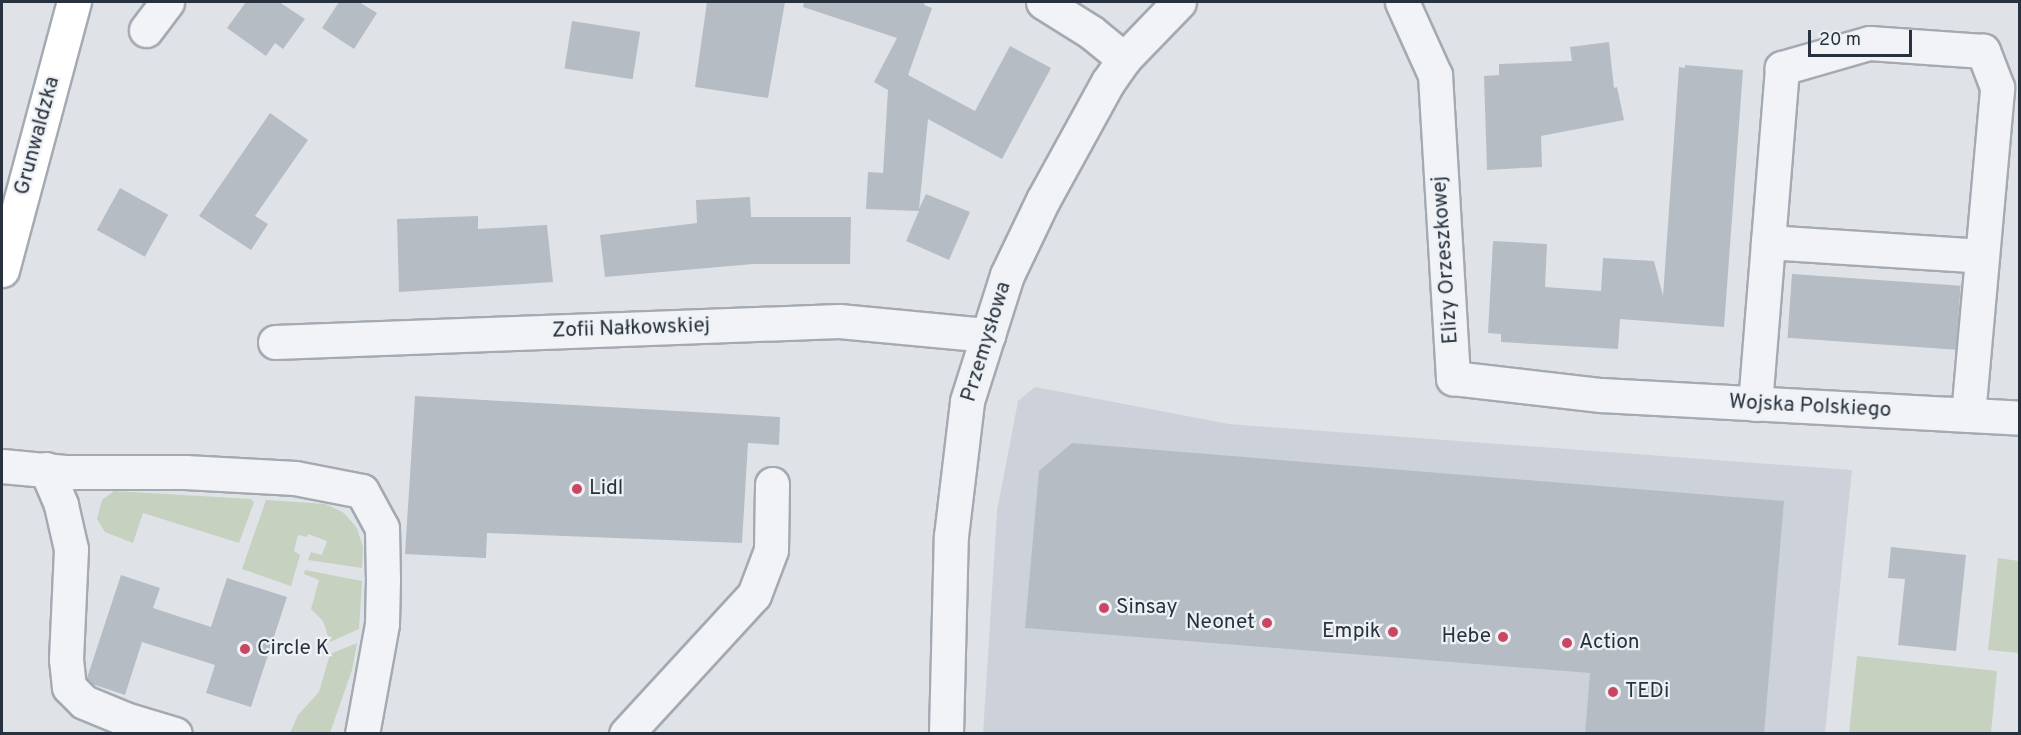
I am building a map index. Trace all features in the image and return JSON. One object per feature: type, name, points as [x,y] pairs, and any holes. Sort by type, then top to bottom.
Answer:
[{"type":"main road","name":"Grunwaldzka","points":[[2,270],[74,2]]},
{"type":"street","points":[[146,30],[167,2]]},
{"type":"street","points":[[1043,2],[1091,32],[1124,59]]},
{"type":"street","name":"Przemysłowa","points":[[946,734],[951,536],[959,450],[967,401],[1007,275],[1043,200],[1108,82],[1124,59],[1179,2]]},
{"type":"street","name":"Elizy Orzeszkowej","points":[[1402,2],[1435,75],[1453,378],[1601,395]]},
{"type":"street","points":[[1755,404],[1782,68],[1869,43],[1983,51],[1997,87],[1968,415]]},
{"type":"street","points":[[1768,242],[1982,256]]},
{"type":"street","name":"Zofii Nałkowskiej","points":[[275,342],[839,321],[988,335]]},
{"type":"street","name":"Wojska Polskiego","points":[[1601,395],[2019,418]]},
{"type":"street","points":[[2,466],[65,472],[184,472],[295,478],[362,491],[382,528],[383,579],[381,624],[362,734]]},
{"type":"street","points":[[46,469],[61,505],[71,549],[66,659],[69,687],[84,702],[125,719],[175,734]]},
{"type":"street","points":[[626,734],[754,595],[771,550],[772,484]]},
{"type":"shaded area","points":[[1035,387],[1229,424],[1852,470],[1825,733],[983,734],[997,511],[1018,401]]},
{"type":"green space","points":[[114,491],[251,499],[254,502],[239,543],[143,513],[133,543],[105,532],[97,519],[102,500]]},
{"type":"green space","points":[[266,500],[326,504],[344,513],[357,528],[363,547],[362,568],[308,560],[311,552],[322,555],[327,541],[308,534],[307,537],[298,535],[294,551],[300,555],[291,586],[242,569]]},
{"type":"green space","points":[[1998,558],[2019,561],[2019,653],[1988,650]]},
{"type":"green space","points":[[305,570],[362,581],[359,629],[330,642],[323,621],[311,609],[319,580],[304,574]]},
{"type":"green space","points":[[357,643],[352,670],[330,733],[290,733],[298,715],[319,692],[330,654]]},
{"type":"green space","points":[[1857,656],[1997,671],[1991,733],[1849,733]]},
{"type":"building","points":[[246,2],[279,2],[305,19],[283,49],[275,43],[266,56],[227,28]]},
{"type":"building","points":[[339,2],[359,2],[377,13],[354,49],[322,28]]},
{"type":"building","points":[[707,2],[785,2],[768,98],[695,87]]},
{"type":"building","points":[[804,2],[925,2],[924,5],[932,8],[908,75],[975,111],[1010,46],[1051,68],[1002,159],[928,119],[919,209],[926,194],[970,212],[949,260],[906,241],[919,211],[866,209],[868,172],[883,173],[888,90],[874,82],[897,38],[803,7]]},
{"type":"building","points":[[572,21],[640,32],[633,79],[564,68]]},
{"type":"building","points":[[1609,42],[1614,88],[1617,87],[1624,120],[1541,136],[1542,167],[1487,170],[1484,76],[1499,75],[1499,64],[1572,61],[1570,47]]},
{"type":"building","points":[[1685,65],[1743,70],[1724,327],[1620,319],[1618,349],[1501,342],[1501,334],[1488,333],[1493,241],[1547,244],[1545,287],[1601,291],[1603,258],[1654,261],[1663,296],[1679,67],[1685,68]]},
{"type":"building","points":[[270,113],[308,140],[255,216],[268,224],[251,250],[199,216]]},
{"type":"building","points":[[120,188],[168,215],[145,257],[97,230]]},
{"type":"building","points":[[750,197],[751,217],[851,217],[850,264],[753,264],[605,277],[600,235],[697,223],[696,200]]},
{"type":"building","points":[[478,216],[478,229],[547,225],[553,282],[399,292],[397,219]]},
{"type":"building","points":[[1792,274],[1961,286],[1956,350],[1788,338]]},
{"type":"building","name":"Lidl","points":[[415,396],[780,417],[779,445],[748,443],[742,543],[487,533],[486,558],[405,554]]},
{"type":"building","points":[[1072,443],[1784,501],[1764,734],[1585,734],[1590,673],[1025,628],[1039,471]]},
{"type":"building","points":[[1891,547],[1966,555],[1956,651],[1898,645],[1905,579],[1888,578]]},
{"type":"building","points":[[121,575],[160,588],[153,608],[211,627],[227,578],[287,597],[251,707],[206,693],[215,665],[142,642],[125,695],[92,684],[87,678]]},
{"type":"place","name":"Lidl","points":[[577,489]]},
{"type":"place","name":"Sinsay","points":[[1104,608]]},
{"type":"place","name":"Neonet","points":[[1267,623]]},
{"type":"place","name":"Empik","points":[[1393,632]]},
{"type":"place","name":"Hebe","points":[[1503,637]]},
{"type":"place","name":"Action","points":[[1567,643]]},
{"type":"place","name":"Circle K","points":[[245,649]]},
{"type":"place","name":"TEDi","points":[[1613,692]]}]
